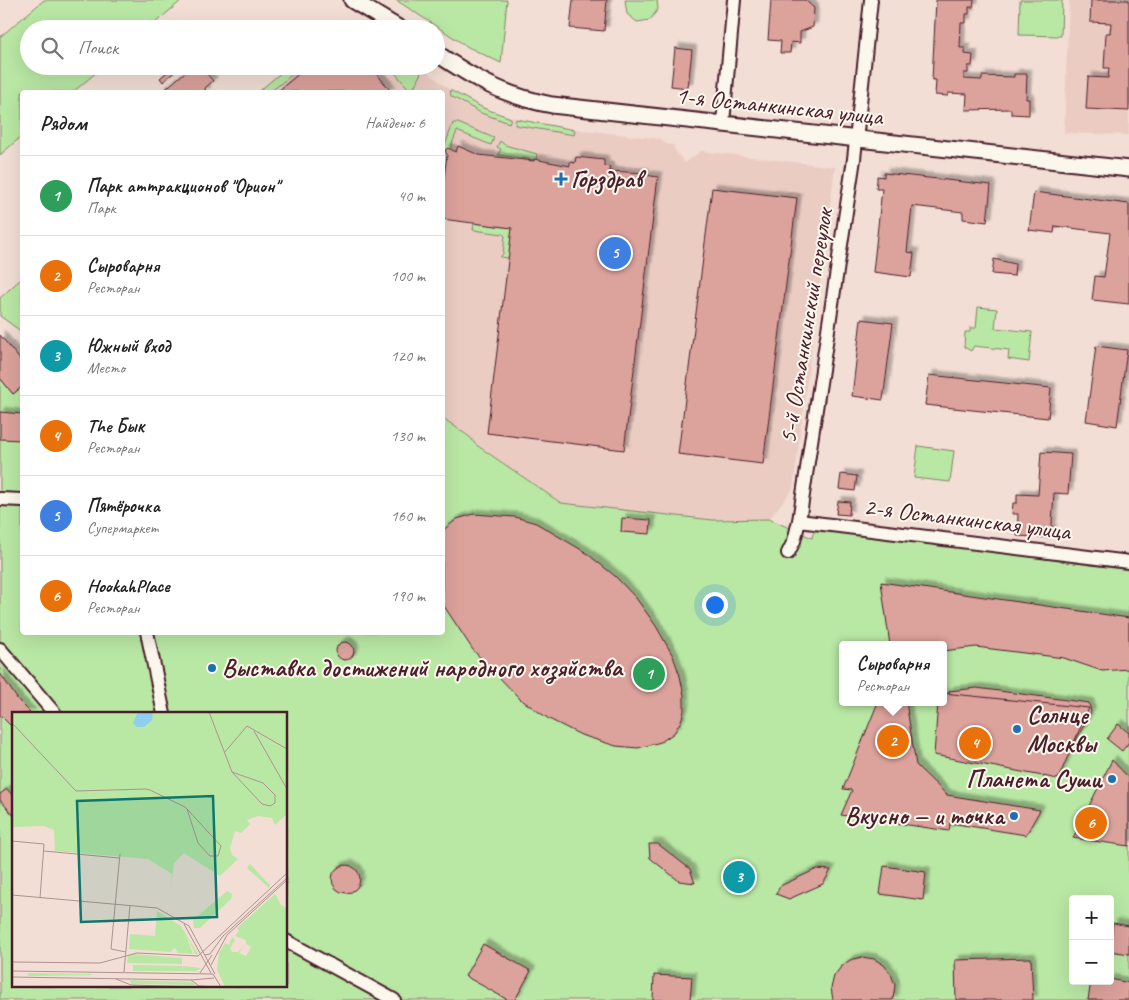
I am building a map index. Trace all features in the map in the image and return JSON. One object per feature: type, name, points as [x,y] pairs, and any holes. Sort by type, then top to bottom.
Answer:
[{"type":"street","points":[[352,0],[385,20]]},
{"type":"street","points":[[723,123],[734,0]]},
{"type":"street","name":"5-й Останкинский переулок","points":[[788,553],[794,541],[799,521],[856,138],[871,0]]},
{"type":"street","name":"1-я Останкинская улица","points":[[445,59],[481,82],[524,100],[1129,169]]},
{"type":"street","points":[[0,499],[20,500]]},
{"type":"street","name":"2-я Останкинская улица","points":[[799,521],[1129,562]]},
{"type":"street","points":[[148,635],[164,712]]},
{"type":"street","points":[[0,649],[53,712]]},
{"type":"street","points":[[288,942],[394,1000]]},
{"type":"shaded area","points":[[1069,0],[1129,0],[1129,135],[1064,133]]},
{"type":"shaded area","points":[[278,75],[431,75],[450,90],[495,113],[550,126],[661,139],[666,144],[674,145],[674,149],[685,163],[701,151],[835,167],[793,489],[769,519],[713,520],[561,503],[475,444],[471,438],[445,419],[445,90],[260,90]]},
{"type":"green space","points":[[44,0],[182,0],[159,20],[20,20]]},
{"type":"green space","points":[[396,0],[507,0],[501,63],[468,47],[445,32],[445,20],[427,20]]},
{"type":"green space","points":[[625,0],[657,0],[658,9],[650,20],[637,22],[627,14]]},
{"type":"green space","points":[[1020,0],[1062,0],[1061,36],[1019,35]]},
{"type":"green space","points":[[20,20],[20,75],[93,75],[75,90],[20,90],[20,138],[0,155],[0,37]]},
{"type":"green space","points":[[278,75],[292,75],[273,90],[260,90]]},
{"type":"green space","points":[[397,75],[420,75],[413,90],[409,89]]},
{"type":"green space","points":[[450,90],[483,108],[511,118],[509,123],[481,113],[451,96]]},
{"type":"green space","points":[[516,119],[575,130],[574,135],[515,125]]},
{"type":"green space","points":[[453,123],[458,123],[494,138],[491,145],[457,131],[450,149],[445,150]]},
{"type":"green space","points":[[500,141],[505,145],[537,154],[536,160],[498,155],[501,149],[497,147]]},
{"type":"green space","points":[[445,150],[448,155],[445,178]]},
{"type":"green space","points":[[474,223],[512,228],[509,258],[500,257],[503,254],[505,236],[503,234],[473,230]]},
{"type":"green space","points":[[20,280],[20,331],[0,316],[0,298]]},
{"type":"green space","points":[[978,307],[997,309],[995,328],[1032,332],[1029,362],[1008,359],[1009,350],[974,346],[971,351],[964,347],[965,332],[970,332],[970,328],[976,328]]},
{"type":"green space","name":"Выставка достижений народного хозяйства","points":[[0,378],[13,394],[20,389],[20,635],[445,635],[445,419],[471,438],[475,444],[561,503],[713,520],[769,519],[812,538],[813,533],[820,529],[1129,570],[1129,1000],[0,1000]]},
{"type":"green space","points":[[918,446],[954,451],[950,482],[914,478]]},
{"type":"building","points":[[573,0],[607,0],[604,31],[570,28]]},
{"type":"building","points":[[771,0],[805,0],[814,8],[813,27],[800,32],[800,43],[791,42],[790,53],[780,53],[781,41],[768,40]]},
{"type":"building","points":[[936,0],[974,0],[973,7],[969,7],[969,14],[966,14],[966,23],[961,23],[960,48],[965,48],[965,54],[973,55],[972,66],[968,66],[968,73],[964,73],[964,79],[982,80],[982,76],[1014,77],[1014,74],[1027,74],[1026,99],[1029,99],[1029,115],[1011,114],[1011,109],[966,110],[967,94],[948,93],[948,96],[935,95],[936,80],[932,80]]},
{"type":"building","points":[[1091,0],[1129,0],[1129,111],[1086,109],[1088,77],[1108,78],[1109,68],[1104,68],[1106,33],[1110,33],[1111,23],[1090,22]]},
{"type":"building","points":[[675,48],[692,50],[688,88],[671,86]]},
{"type":"building","points":[[164,75],[171,75],[163,82],[160,78]]},
{"type":"building","points":[[182,75],[208,75],[213,81],[205,88],[206,90],[164,90]]},
{"type":"building","points":[[297,75],[378,75],[390,90],[279,90]]},
{"type":"building","points":[[458,146],[479,155],[534,161],[534,159],[570,166],[570,162],[575,163],[576,157],[604,160],[604,166],[610,167],[609,171],[645,173],[645,175],[658,177],[624,450],[487,433],[512,228],[445,219],[445,170],[447,155],[445,150],[448,148],[456,152]]},
{"type":"building","points":[[884,173],[991,185],[987,222],[963,219],[963,212],[912,206],[907,252],[914,253],[911,277],[873,272],[882,189],[876,189],[877,176],[884,177]]},
{"type":"building","points":[[712,188],[797,198],[763,464],[678,454]]},
{"type":"building","points":[[1034,192],[1129,204],[1129,304],[1092,300],[1095,276],[1104,277],[1110,233],[1055,226],[1054,233],[1029,230]]},
{"type":"building","points":[[994,259],[1015,264],[1014,276],[992,274]]},
{"type":"building","points":[[861,319],[893,323],[883,400],[852,396]]},
{"type":"building","points":[[0,335],[20,360],[20,389],[13,394],[0,378]]},
{"type":"building","points":[[1096,346],[1127,350],[1117,426],[1086,421]]},
{"type":"building","points":[[929,375],[1051,388],[1048,418],[925,405]]},
{"type":"building","points":[[0,412],[20,414],[20,440],[0,439]]},
{"type":"building","points":[[1041,452],[1071,454],[1068,494],[1054,493],[1051,538],[1017,536],[1018,514],[1012,514],[1013,503],[1017,503],[1017,494],[1038,495]]},
{"type":"building","points":[[841,474],[857,476],[855,491],[839,489]]},
{"type":"building","points":[[838,501],[850,502],[849,515],[836,514]]},
{"type":"building","points":[[474,514],[515,517],[536,523],[585,552],[615,576],[636,598],[656,626],[673,656],[684,695],[684,711],[674,733],[661,742],[638,748],[616,746],[581,735],[549,719],[520,699],[473,650],[445,608],[445,529],[457,519]]},
{"type":"building","points":[[622,518],[651,520],[650,534],[621,532]]},
{"type":"building","points":[[881,582],[1129,618],[1129,669],[1102,671],[1064,658],[976,647],[947,651],[947,641],[889,641]]},
{"type":"building","points":[[345,642],[351,645],[354,651],[351,657],[345,660],[339,657],[336,651],[339,645]]},
{"type":"building","points":[[0,673],[18,700],[30,712],[12,712],[12,727],[0,715]]},
{"type":"building","points":[[977,688],[1089,703],[1091,712],[1060,770],[967,757],[960,751],[956,747],[949,691]]},
{"type":"building","points":[[947,693],[1089,708],[1058,779],[934,755],[938,706],[947,706]]},
{"type":"building","points":[[876,706],[907,706],[916,765],[947,795],[1040,810],[1026,835],[950,823],[949,831],[841,815],[852,790],[843,789]]},
{"type":"building","points":[[1118,724],[1129,733],[1129,742],[1122,751],[1107,739]]},
{"type":"building","points":[[1112,760],[1129,778],[1129,846],[1073,838]]},
{"type":"building","points":[[7,789],[12,795],[12,814],[0,800],[0,794]]},
{"type":"building","points":[[649,844],[658,844],[690,869],[695,883],[679,881],[650,858]]},
{"type":"building","points":[[346,865],[356,869],[360,879],[356,889],[346,893],[336,889],[332,879],[336,869]]},
{"type":"building","points":[[884,866],[926,872],[923,900],[880,894]]},
{"type":"building","points":[[817,869],[831,870],[823,884],[789,899],[776,894],[780,886]]},
{"type":"building","points":[[1114,923],[1129,926],[1129,954],[1114,952]]},
{"type":"building","points":[[483,944],[531,971],[515,1000],[508,1000],[465,976]]},
{"type":"building","points":[[862,957],[874,959],[884,965],[891,974],[895,985],[893,1000],[833,1000],[831,988],[834,976],[850,960]]},
{"type":"building","points":[[1031,958],[1033,1000],[956,1000],[955,960]]},
{"type":"building","points":[[654,975],[692,977],[690,1000],[653,1000]]},
{"type":"building","points":[[1114,980],[1129,983],[1129,1000],[1088,1000],[1090,985],[1114,985]]},
{"type":"place","name":"Горздрав","points":[[561,179]]},
{"type":"place","name":"Пятёрочка","points":[[615,253]]},
{"type":"place","name":"Выставка достижений народного хозяйства","points":[[212,668]]},
{"type":"place","name":"Парк аттракционов \"Орион\"","points":[[649,674]]},
{"type":"place","name":"Солнце Москвы","points":[[1017,729]]},
{"type":"place","name":"Сыроварня","points":[[893,741]]},
{"type":"place","name":"The Бык","points":[[975,743]]},
{"type":"place","name":"Планета Суши","points":[[1112,779]]},
{"type":"place","name":"Вкусно — и точка","points":[[1014,816]]},
{"type":"place","name":"HookahPlace","points":[[1091,823]]},
{"type":"place","name":"Южный вход","points":[[739,877]]}]
